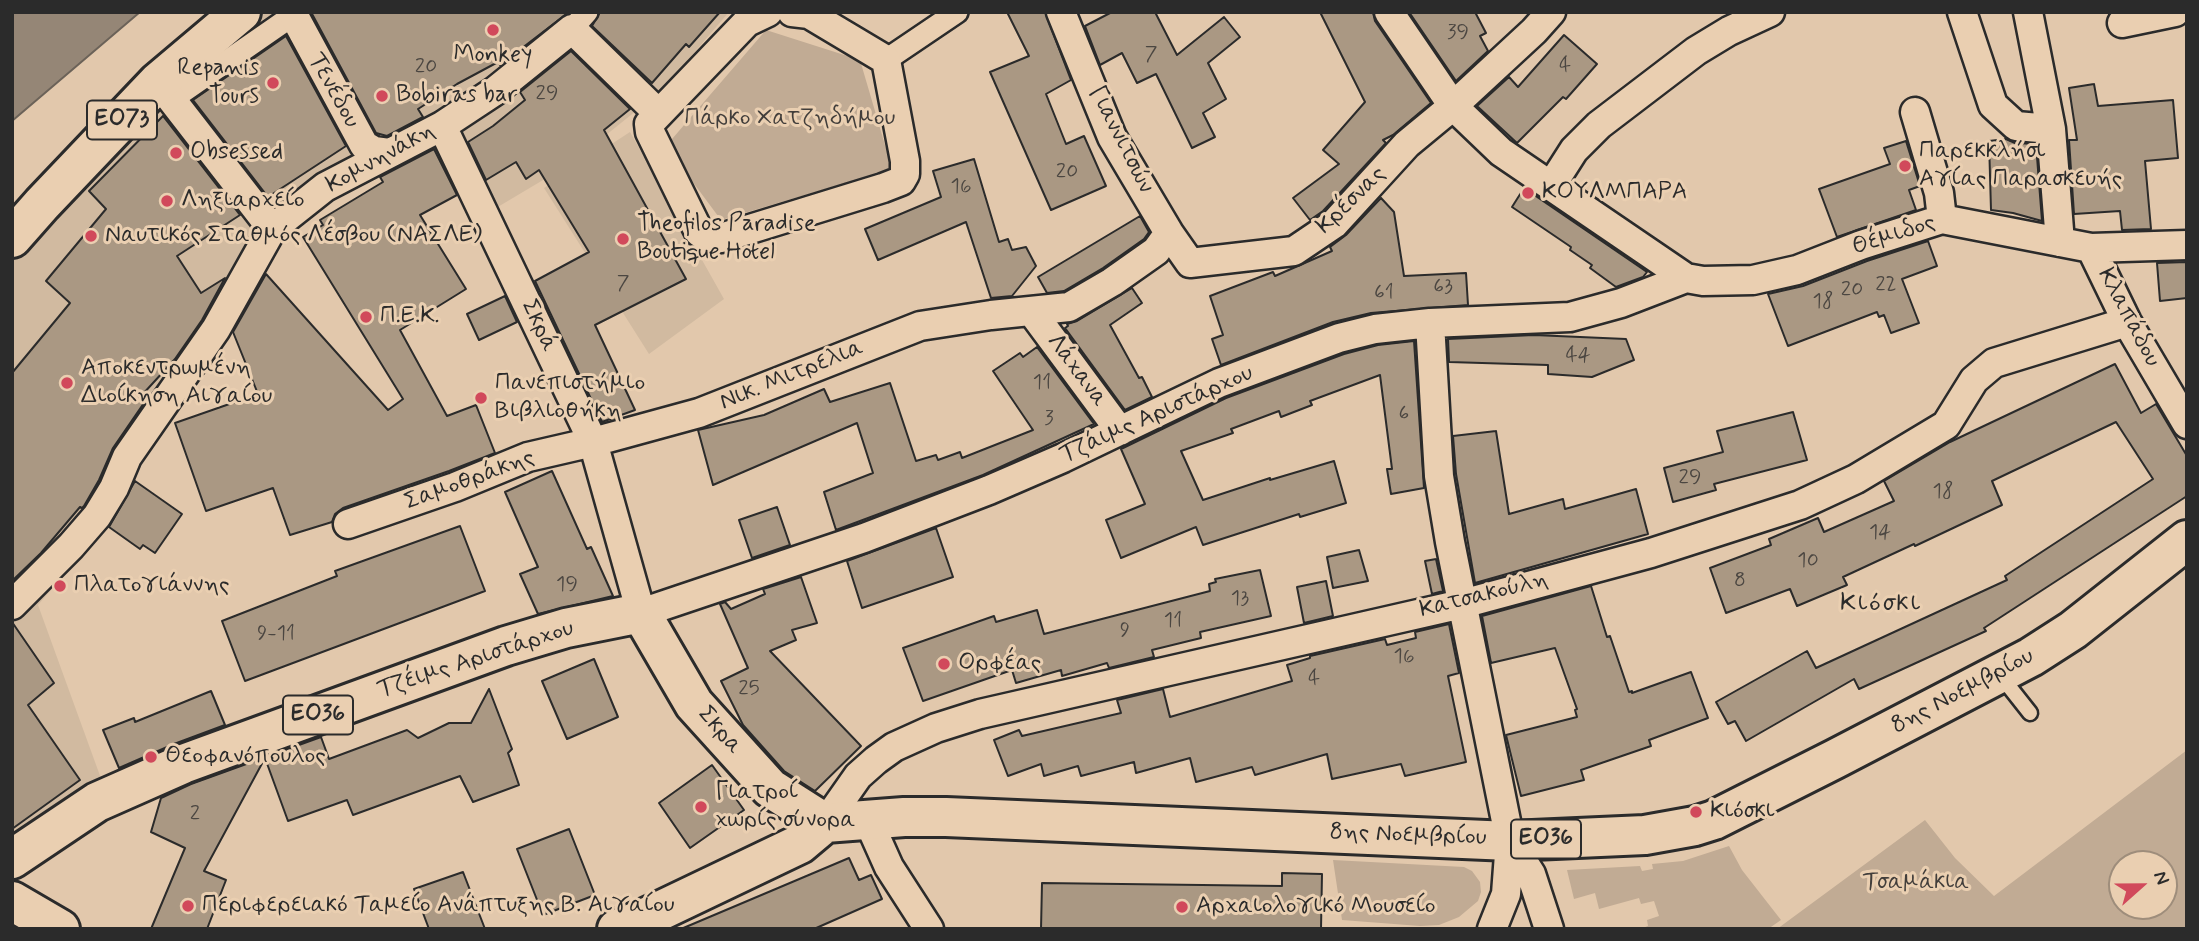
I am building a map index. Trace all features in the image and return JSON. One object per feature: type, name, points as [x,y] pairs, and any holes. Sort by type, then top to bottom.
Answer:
[{"type":"main road","name":"ΕΟ73","points":[[12,238],[41,204],[165,91],[241,12]]},
{"type":"main road","name":"8ης Νοεμβρίου","points":[[825,823],[946,817],[1510,841],[1645,835],[1695,826],[1714,820],[2000,674],[2073,630],[2187,540]]},
{"type":"main road","name":"Σκρα","points":[[641,613],[694,704],[770,788],[825,823]]},
{"type":"main road","name":"Τζέιμς Αριστάρχου","points":[[12,859],[97,802],[183,764],[506,646],[566,628],[641,613]]},
{"type":"main road","points":[[617,929],[800,844],[825,823]]},
{"type":"main road","points":[[12,901],[60,929]]},
{"type":"street","points":[[768,12],[747,22],[649,124],[649,132],[699,232],[709,239],[721,238],[901,181],[905,174],[905,161],[886,60],[809,14],[792,12]]},
{"type":"street","points":[[886,60],[957,12]]},
{"type":"street","name":"Γιαννιτσών","points":[[1061,12],[1112,136],[1169,233],[1191,262]]},
{"type":"street","points":[[1389,12],[1453,106],[1501,152],[1686,278]]},
{"type":"street","name":"Κρέσνας","points":[[1191,262],[1294,251],[1334,224],[1407,144],[1534,32],[1551,12]]},
{"type":"street","points":[[1551,186],[1574,150],[1599,125],[1696,51],[1729,31],[1770,12]]},
{"type":"street","points":[[1962,12],[1993,105],[2016,126],[2052,129]]},
{"type":"street","points":[[2028,12],[2052,129],[2060,242]]},
{"type":"street","points":[[2122,23],[2175,12]]},
{"type":"street","points":[[272,229],[165,91],[292,14]]},
{"type":"street","name":"Τενέδου","points":[[292,14],[364,145],[374,151],[389,153]]},
{"type":"street","points":[[580,21],[658,113]]},
{"type":"street","name":"Κομνηνάκη","points":[[12,605],[97,516],[114,488],[127,457],[216,329],[272,229],[325,187],[442,125],[495,91],[580,21]]},
{"type":"street","points":[[1915,112],[1939,193],[1942,219]]},
{"type":"street","name":"Σκρά","points":[[442,125],[593,442],[641,613]]},
{"type":"street","name":"Θέμιδος","points":[[1686,278],[1703,281],[1753,280],[1797,270],[1861,245],[1942,219],[2091,248],[2187,245]]},
{"type":"street","name":"Νικ. Μιτρελια","points":[[593,442],[699,413],[920,327],[991,315],[1069,307],[1156,251],[1169,233]]},
{"type":"street","name":"Κλαπάδου","points":[[2091,248],[2127,322],[2187,424]]},
{"type":"street","name":"Τζάιμς Αριστάρχου","points":[[641,613],[864,538],[989,490],[1219,383],[1339,338],[1375,329],[1430,323],[1570,317],[1621,303],[1686,278]]},
{"type":"street","name":"Λάχανα","points":[[1032,312],[1120,430]]},
{"type":"street","name":"Κατσακούλη","points":[[825,823],[858,776],[876,760],[894,747],[936,728],[980,714],[1462,604],[1651,553],[1800,505],[1856,479],[1946,425],[1974,380],[1994,363],[2127,322]]},
{"type":"street","points":[[1430,323],[1439,476],[1510,841],[1506,894],[1492,929]]},
{"type":"street","name":"Σαμοθράκης","points":[[348,524],[456,487],[528,457],[593,442]]},
{"type":"street","points":[[868,820],[889,867],[929,929]]},
{"type":"street","points":[[1510,841],[1531,874],[1549,929]]},
{"type":"lane","points":[[2000,674],[2030,713]]},
{"type":"shaded area","points":[[12,12],[140,12],[12,121]]},
{"type":"shaded area","points":[[253,12],[729,12],[662,90],[570,164],[491,211],[451,131],[335,195],[293,227],[132,468],[101,532],[38,605],[103,784],[12,850],[12,252]]},
{"type":"shaded area","points":[[630,132],[724,299],[649,354],[544,188]]},
{"type":"green space","name":"Πάρκο Χατζηδήμου","points":[[766,30],[860,60],[892,169],[721,220],[666,146]]},
{"type":"green space","name":"Τσαμάκια","points":[[2187,750],[2187,929],[1777,929],[1925,820],[1955,858],[1994,896]]},
{"type":"green space","points":[[1729,846],[1742,870],[1781,920],[1768,929],[1640,929],[1648,926],[1647,920],[1659,916],[1654,901],[1641,904],[1639,898],[1599,909],[1595,893],[1574,899],[1567,870],[1640,866],[1642,871],[1653,869],[1652,864],[1683,861]]},
{"type":"green space","points":[[1333,860],[1464,867],[1472,871],[1480,882],[1481,892],[1478,901],[1459,917],[1439,925],[1342,920]]},
{"type":"building","points":[[311,12],[569,12],[500,65],[498,62],[457,84],[418,109],[423,117],[387,136],[376,133]]},
{"type":"building","points":[[600,12],[720,12],[689,47],[686,44],[652,83],[592,26]]},
{"type":"building","points":[[1007,12],[1045,12],[1071,80],[1046,94],[1066,144],[1084,136],[1106,186],[1051,210],[990,72],[1029,56]]},
{"type":"building","points":[[1112,12],[1155,12],[1177,55],[1224,17],[1240,37],[1208,63],[1226,99],[1203,113],[1215,137],[1192,148],[1156,74],[1137,83],[1122,53],[1100,65],[1085,26]]},
{"type":"building","points":[[1320,12],[1373,12],[1375,21],[1431,103],[1393,135],[1383,140],[1386,143],[1323,211],[1310,220],[1293,198],[1339,164],[1323,150],[1365,102]]},
{"type":"building","points":[[1409,12],[1475,12],[1486,33],[1480,36],[1488,51],[1456,81]]},
{"type":"building","points":[[1564,35],[1597,64],[1566,99],[1563,97],[1517,143],[1477,106],[1509,77],[1518,87]]},
{"type":"building","points":[[286,36],[346,146],[268,197],[193,100]]},
{"type":"building","points":[[571,51],[630,109],[604,130],[686,279],[595,325],[635,410],[602,422],[535,281],[589,252],[539,170],[526,179],[516,162],[486,180],[468,142],[525,100],[520,92]]},
{"type":"building","points":[[2094,84],[2098,106],[2173,100],[2178,158],[2145,161],[2151,229],[2122,230],[2120,211],[2074,214],[2069,140],[2077,140],[2069,88]]},
{"type":"building","points":[[163,116],[240,215],[177,256],[201,293],[225,278],[202,320],[175,359],[142,395],[146,400],[113,448],[84,506],[80,507],[41,553],[12,581],[12,373],[70,303],[46,281],[106,209],[89,191]]},
{"type":"building","points":[[2006,139],[2015,143],[2036,144],[2042,221],[1991,210],[1989,141]]},
{"type":"building","points":[[1906,141],[1920,186],[1909,190],[1916,210],[1837,237],[1819,189],[1890,164],[1884,148]]},
{"type":"building","points":[[434,149],[457,195],[420,215],[466,289],[400,330],[447,416],[476,405],[495,453],[343,508],[335,514],[332,522],[290,535],[273,488],[206,511],[175,423],[258,394],[233,332],[266,274],[388,410],[403,399],[303,237],[323,225],[320,220],[383,182],[380,177]]},
{"type":"building","points":[[974,159],[999,242],[1008,239],[1012,250],[1026,247],[1036,266],[1012,296],[991,298],[966,222],[878,260],[865,229],[941,197],[933,171]]},
{"type":"building","points":[[1524,188],[1647,272],[1643,277],[1616,287],[1590,268],[1592,265],[1570,250],[1571,247],[1512,207]]},
{"type":"building","points":[[1381,198],[1394,212],[1404,276],[1466,273],[1468,305],[1371,313],[1333,322],[1221,365],[1212,339],[1223,335],[1210,296],[1273,272],[1275,276],[1332,251],[1330,247],[1346,235]]},
{"type":"building","points":[[1140,216],[1149,232],[1144,239],[1064,291],[1047,293],[1038,277]]},
{"type":"building","points":[[1928,241],[1937,266],[1902,279],[1919,323],[1891,333],[1884,315],[1879,317],[1877,312],[1788,346],[1768,294],[1803,286]]},
{"type":"building","points":[[2187,262],[2187,298],[2160,301],[2157,263]]},
{"type":"building","points":[[1132,288],[1142,303],[1110,325],[1152,397],[1125,410],[1065,328],[1067,324],[1077,321]]},
{"type":"building","points":[[505,296],[517,322],[479,340],[467,314]]},
{"type":"building","points":[[1534,335],[1626,339],[1634,360],[1592,377],[1548,374],[1548,365],[1449,362],[1448,339]]},
{"type":"building","points":[[1414,341],[1424,488],[1391,494],[1387,469],[1392,469],[1380,375],[1310,401],[1312,405],[1281,417],[1279,411],[1231,429],[1233,433],[1181,451],[1203,500],[1334,461],[1346,503],[1300,517],[1299,514],[1203,545],[1196,527],[1121,558],[1106,520],[1145,504],[1121,449],[1226,398],[1344,354],[1378,345]]},
{"type":"building","points":[[1037,347],[1094,424],[983,475],[836,530],[824,492],[873,473],[857,423],[713,485],[698,430],[764,415],[824,389],[830,402],[890,383],[916,461],[936,455],[938,460],[960,452],[962,458],[1033,430],[993,371],[1020,353],[1023,357]]},
{"type":"building","points":[[2115,364],[2141,413],[2156,404],[2187,456],[2187,496],[1984,628],[1986,631],[1859,689],[1854,679],[1746,741],[1735,721],[1728,724],[1716,702],[1807,651],[1816,668],[2007,580],[2005,576],[2153,479],[2116,422],[1992,481],[2002,505],[1843,577],[1847,585],[1797,606],[1790,589],[1726,613],[1710,568],[1771,545],[1769,539],[1818,518],[1824,532],[1894,501],[1884,481],[1950,442]]},
{"type":"building","points":[[1793,412],[1807,460],[1714,484],[1716,490],[1673,502],[1664,468],[1723,452],[1717,431]]},
{"type":"building","points":[[1496,431],[1509,514],[1563,499],[1565,509],[1636,489],[1648,534],[1475,583],[1456,474],[1453,436]]},
{"type":"building","points":[[552,471],[587,549],[591,547],[613,596],[538,614],[520,574],[538,567],[505,492]]},
{"type":"building","points":[[135,481],[182,514],[155,553],[143,545],[140,549],[109,527]]},
{"type":"building","points":[[777,507],[790,545],[752,558],[739,520]]},
{"type":"building","points":[[460,526],[485,591],[245,681],[222,621],[337,576],[335,571]]},
{"type":"building","points":[[936,528],[953,577],[862,608],[847,561]]},
{"type":"building","points":[[1359,550],[1368,581],[1333,588],[1327,557]]},
{"type":"building","points":[[1436,559],[1443,591],[1432,594],[1425,561]]},
{"type":"building","points":[[1260,570],[1271,616],[1200,632],[1201,638],[1152,650],[1154,657],[1109,668],[1107,663],[1062,676],[1061,670],[1016,683],[1012,670],[923,701],[903,648],[994,616],[996,622],[1037,610],[1044,634],[1210,591],[1209,584],[1216,582],[1215,579]]},
{"type":"building","points":[[801,577],[817,623],[792,630],[796,640],[770,651],[861,746],[815,791],[784,771],[743,725],[721,681],[748,668],[720,604],[725,602],[731,609],[765,594],[763,589]]},
{"type":"building","points":[[1326,581],[1333,616],[1304,623],[1297,587]]},
{"type":"building","points":[[1591,586],[1607,637],[1610,636],[1629,692],[1691,672],[1708,718],[1649,740],[1651,746],[1581,770],[1584,780],[1521,796],[1506,735],[1577,717],[1577,709],[1555,648],[1491,663],[1482,616]]},
{"type":"building","points":[[12,622],[54,683],[28,705],[80,780],[12,829]]},
{"type":"building","points":[[1449,624],[1459,673],[1448,676],[1466,762],[1405,776],[1401,764],[1332,779],[1327,754],[1255,775],[1252,767],[1196,782],[1190,758],[1136,773],[1134,762],[1081,776],[1078,766],[1044,776],[1041,764],[1008,776],[994,740],[1019,730],[1022,736],[1121,713],[1117,700],[1163,689],[1170,717],[1292,681],[1287,665],[1310,656],[1385,639],[1387,645],[1416,638],[1415,632]]},
{"type":"building","points":[[594,659],[618,717],[567,739],[542,681]]},
{"type":"building","points":[[489,689],[512,749],[508,753],[519,785],[473,802],[460,776],[353,815],[347,800],[288,821],[265,758],[204,871],[226,880],[207,929],[151,929],[185,848],[151,832],[161,798],[191,784],[321,737],[329,759],[407,730],[418,738],[449,723],[471,723]]},
{"type":"building","points":[[211,691],[225,725],[119,768],[103,730],[134,718],[135,722]]},
{"type":"building","name":"Γιατροί χωρίς σύνορα","points":[[712,765],[744,810],[690,848],[659,803]]},
{"type":"building","points":[[569,829],[595,895],[543,915],[517,849]]},
{"type":"building","points":[[849,858],[859,880],[871,875],[882,899],[814,929],[681,929]]},
{"type":"building","points":[[463,872],[485,929],[429,929],[414,889]]},
{"type":"building","name":"Αρχαιολογικό Μουσείο","points":[[1282,873],[1322,874],[1321,929],[1041,929],[1042,883],[1282,886]]},
{"type":"place","name":"Monkey","points":[[493,30]]},
{"type":"place","name":"Repanis Tours","points":[[273,83]]},
{"type":"place","name":"Bobiras bar","points":[[382,96]]},
{"type":"place","name":"Obsessed","points":[[176,153]]},
{"type":"place","name":"Παρεκκλήσι Αγίας Παρασκευής","points":[[1905,166]]},
{"type":"place","name":"ΚΟΥΛΜΠΑΡΑ","points":[[1528,193]]},
{"type":"place","name":"Ληξιαρχείο","points":[[167,201]]},
{"type":"place","name":"Ναυτικός Σταθμός Λέσβου (ΝΑΣΛΕ)","points":[[91,236]]},
{"type":"place","name":"Theofilos Paradise Boutique Hotel","points":[[623,239]]},
{"type":"place","name":"Π.Ε.Κ.","points":[[366,317]]},
{"type":"place","name":"Αποκεντρωμένη Διοίκηση Αιγαίου","points":[[67,383]]},
{"type":"place","name":"Πανεπιστήμιο Βιβλιοθήκη","points":[[481,398]]},
{"type":"place","name":"Πλατογιάννης","points":[[60,586]]},
{"type":"place","name":"Ορφέας","points":[[944,664]]},
{"type":"place","name":"Θεοφανόπουλος","points":[[151,757]]},
{"type":"place","name":"Γιατροί χωρίς σύνορα","points":[[701,807]]},
{"type":"place","name":"Κιόσκι","points":[[1696,812]]},
{"type":"place","name":"Περιφερειακό Ταμείο Ανάπτυξης Β. Αιγαίου","points":[[188,906]]},
{"type":"place","name":"Αρχαιολογικό Μουσείο","points":[[1182,907]]},
{"type":"district","name":"Κιόσκι","points":[[1881,605]]}]
